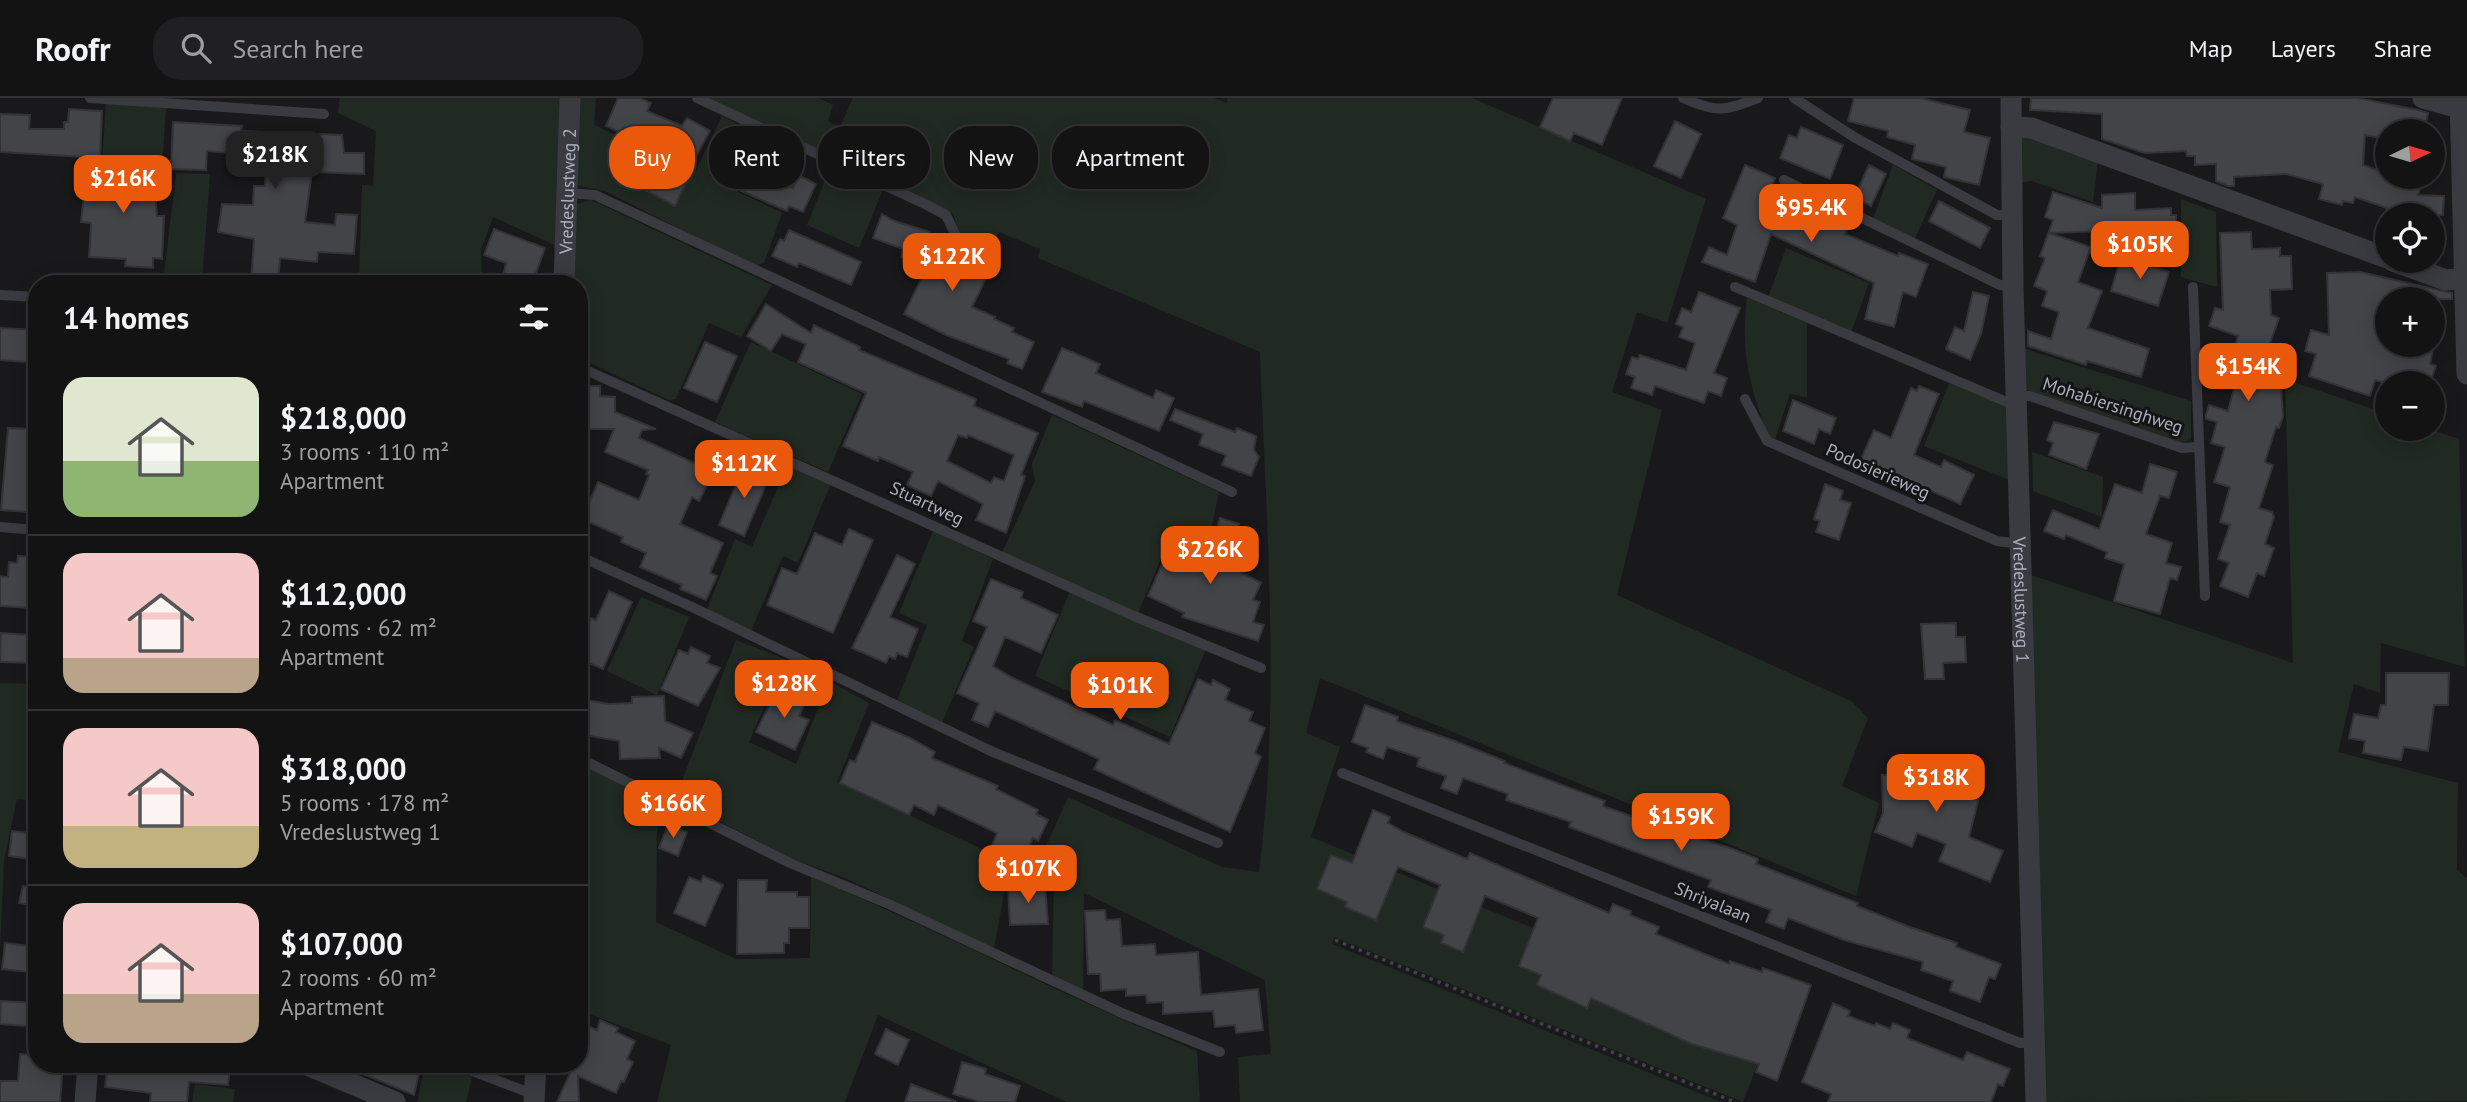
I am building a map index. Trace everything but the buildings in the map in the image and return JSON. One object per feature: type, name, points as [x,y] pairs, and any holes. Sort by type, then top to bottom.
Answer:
[{"type":"street","name":"Vredeslustweg 2","points":[[564,275],[570,98]]},
{"type":"street","name":"Vredeslustweg 1","points":[[2011,98],[2013,286],[2036,1102]]},
{"type":"street","points":[[2423,98],[2460,103],[2467,374]]},
{"type":"street","points":[[2011,127],[2032,128],[2375,254]]},
{"type":"street","points":[[2426,273],[2446,280],[2465,278]]},
{"type":"street","points":[[85,1102],[87,1073]]},
{"type":"street","points":[[326,1073],[395,1102]]},
{"type":"street","points":[[534,1097],[535,1073]]},
{"type":"lane","points":[[90,98],[324,114]]},
{"type":"lane","points":[[697,98],[946,215],[956,236]]},
{"type":"lane","points":[[1683,98],[1712,110],[1728,109],[1758,98]]},
{"type":"lane","points":[[1794,98],[1854,136],[1997,215],[2012,215]]},
{"type":"lane","points":[[1784,180],[2000,285],[2013,286]]},
{"type":"lane","points":[[567,193],[595,195],[1232,492]]},
{"type":"lane","name":"Mohabiersinghweg","points":[[1735,287],[2007,402],[2030,396],[2182,447],[2198,447]]},
{"type":"lane","name":"Mohabiersinghweg","points":[[2193,287],[2205,596]]},
{"type":"lane","points":[[0,295],[28,297]]},
{"type":"lane","name":"Stuartweg","points":[[588,371],[1062,584],[1261,668]]},
{"type":"lane","name":"Podosierieweg","points":[[1745,399],[1766,441],[1997,541],[2021,544]]},
{"type":"lane","points":[[0,527],[28,529]]},
{"type":"lane","points":[[588,560],[692,607],[993,752],[1217,843]]},
{"type":"lane","points":[[588,762],[790,863],[891,905],[1124,1014],[1220,1052]]},
{"type":"lane","name":"Shriyalaan","points":[[1342,773],[2020,1043],[2034,1042]]},
{"type":"lane","points":[[478,1073],[526,1091],[534,1097]]},
{"type":"path","points":[[1335,940],[1735,1102]]},
{"type":"shaded area","points":[[340,98],[564,98],[561,248],[493,217],[481,250],[482,275],[359,275],[362,185],[373,186],[376,131],[338,113]]},
{"type":"shaded area","points":[[577,98],[596,98],[594,125],[609,132],[609,189],[695,189],[695,172],[709,143],[709,189],[732,189],[782,213],[764,263],[754,266],[605,191],[580,186],[574,182]]},
{"type":"shaded area","points":[[706,98],[818,98],[833,105],[828,121],[838,126],[818,126],[818,150],[804,144],[804,126],[766,126]]},
{"type":"shaded area","points":[[853,98],[1214,98],[1227,103],[1228,98],[1472,98],[1706,199],[1667,323],[1637,312],[1612,392],[1662,410],[1617,595],[1851,701],[1868,718],[1842,786],[1879,803],[1856,896],[1320,678],[1306,733],[1340,747],[1311,837],[1772,1026],[1743,1102],[1334,937],[1332,944],[1721,1102],[1240,1102],[1238,1057],[1271,1054],[1265,980],[1084,893],[1083,992],[1052,979],[1054,880],[1035,871],[1068,797],[1222,867],[1259,872],[1266,808],[1271,678],[1260,352],[1038,258],[1040,249],[999,232],[991,248],[961,238],[953,213],[901,189],[930,189],[930,126],[840,126]]},
{"type":"shaded area","points":[[106,103],[166,108],[162,167],[102,163]]},
{"type":"shaded area","points":[[722,116],[741,126],[717,126]]},
{"type":"shaded area","points":[[2023,135],[2098,160],[2093,202],[2031,181],[2018,183],[2018,138]]},
{"type":"shaded area","points":[[1893,165],[1937,190],[1914,240],[1873,219]]},
{"type":"shaded area","points":[[176,173],[210,174],[203,275],[164,275]]},
{"type":"shaded area","points":[[822,189],[876,189],[882,192],[859,248],[807,225]]},
{"type":"shaded area","points":[[2181,199],[2216,212],[2217,287],[2181,277]]},
{"type":"shaded area","points":[[591,200],[772,285],[741,337],[709,323],[676,399],[669,400],[588,362],[588,275],[572,275],[577,204]]},
{"type":"shaded area","points":[[1786,248],[1869,283],[1851,333],[1768,298]]},
{"type":"shaded area","points":[[1747,298],[1807,323],[1807,398],[1790,394],[1775,439],[1768,436],[1748,369],[1745,336]]},
{"type":"shaded area","points":[[751,342],[862,394],[828,472],[715,422]]},
{"type":"shaded area","points":[[2022,348],[2191,401],[2191,439],[2182,443],[2025,389]]},
{"type":"shaded area","points":[[2285,379],[2375,410],[2375,441],[2445,441],[2445,434],[2459,439],[2465,667],[2381,643],[2380,693],[2354,684],[2338,752],[2458,783],[2457,870],[2467,878],[2467,1101],[2043,1102],[2028,574],[2293,663]]},
{"type":"shaded area","points":[[1949,383],[2010,407],[2012,481],[1924,446]]},
{"type":"shaded area","points":[[1052,415],[1219,492],[1207,548],[1172,533],[1138,613],[1002,553],[1035,481],[1032,464]]},
{"type":"shaded area","points":[[2032,452],[2103,477],[2102,517],[2033,491]]},
{"type":"shaded area","points":[[788,464],[831,483],[798,563],[783,556],[751,631],[706,612],[735,539],[752,547]]},
{"type":"shaded area","points":[[933,531],[993,559],[962,641],[974,647],[941,725],[896,703],[927,625],[899,613]]},
{"type":"shaded area","points":[[1070,591],[1206,649],[1170,737],[1035,676]]},
{"type":"shaded area","points":[[641,597],[689,617],[657,695],[607,671]]},
{"type":"shaded area","points":[[736,640],[785,659],[749,742],[796,764],[829,681],[869,703],[837,782],[1010,862],[994,948],[845,878],[793,859],[675,799]]},
{"type":"shaded area","points":[[0,683],[28,684],[28,800],[17,799],[4,860],[0,950]]},
{"type":"shaded area","points":[[588,767],[666,805],[657,821],[656,922],[736,959],[810,958],[811,877],[1197,1051],[1200,1102],[1067,1102],[878,1015],[845,1102],[657,1102],[671,1045],[588,1013]]},
{"type":"shaded area","points":[[423,1073],[462,1073],[472,1077],[466,1102],[417,1102]]},
{"type":"shaded area","points":[[195,1084],[235,1089],[233,1102],[192,1102]]}]
